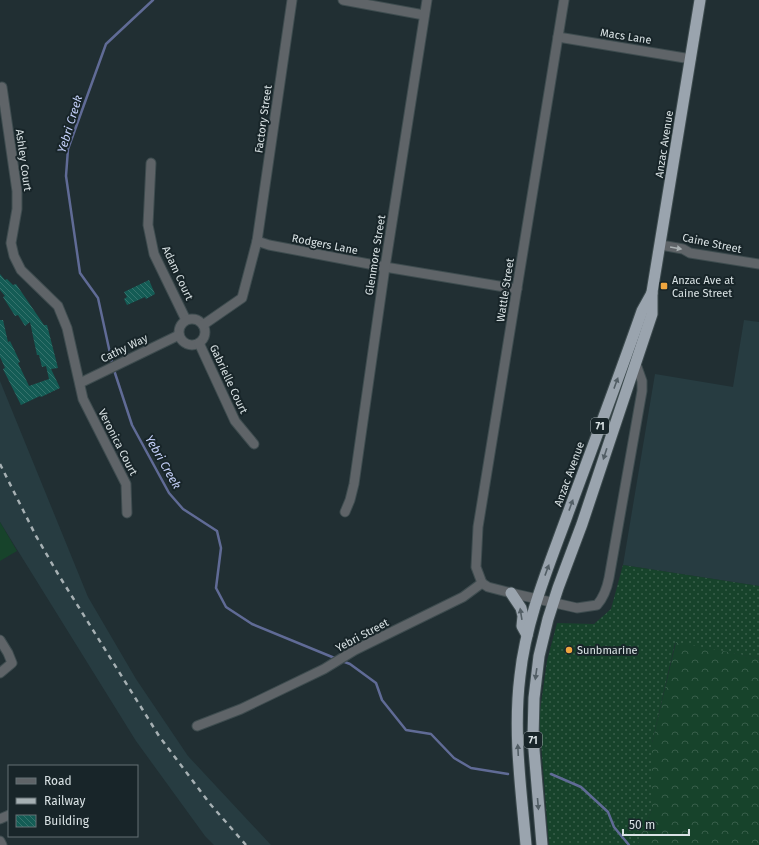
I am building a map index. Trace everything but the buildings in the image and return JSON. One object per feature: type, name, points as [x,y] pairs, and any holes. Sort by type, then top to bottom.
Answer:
[{"type":"highway","name":"Anzac Avenue","points":[[542,845],[533,738],[534,704],[539,656],[553,603],[582,524],[652,314],[652,292],[661,245],[700,0]]},
{"type":"highway","name":"Anzac Avenue","points":[[526,845],[518,752],[517,721],[520,675],[527,635],[538,599],[642,311],[652,292]]},
{"type":"highway","points":[[511,593],[521,608],[523,616],[522,626],[527,635]]},
{"type":"street","name":"Factory Street","points":[[257,241],[292,0]]},
{"type":"street","points":[[343,0],[424,15]]},
{"type":"street","name":"Glenmore Street","points":[[345,512],[354,484],[385,267],[427,0]]},
{"type":"street","name":"Wattle Street","points":[[482,583],[476,567],[478,528],[564,0]]},
{"type":"street","name":"Macs Lane","points":[[558,37],[690,59]]},
{"type":"street","name":"Ashley Court","points":[[2,87],[17,192],[17,209],[11,243],[14,256],[21,270],[58,306],[67,328],[80,383]]},
{"type":"street","name":"Adam Court","points":[[151,163],[148,225],[154,254],[186,320]]},
{"type":"street","name":"Rodgers Lane","points":[[257,241],[269,245],[385,267],[517,289]]},
{"type":"street","points":[[203,325],[242,298],[257,241]]},
{"type":"street","name":"Caine Street","points":[[661,245],[683,249],[690,252],[759,264]]},
{"type":"street","points":[[186,320],[198,320],[203,325],[205,333],[199,343],[191,345],[187,344],[179,335],[179,328],[186,320]]},
{"type":"street","name":"Cathy Way","points":[[80,383],[179,335]]},
{"type":"street","name":"Gabrielle Court","points":[[199,343],[235,421],[254,444]]},
{"type":"street","points":[[482,583],[488,587],[577,608],[597,605],[602,598],[607,589],[610,578],[627,455],[642,391],[642,381],[636,364]]},
{"type":"street","name":"Veronica Court","points":[[80,383],[83,399],[126,484],[127,513]]},
{"type":"street","name":"Yebri Street","points":[[197,726],[241,709],[324,669],[355,650],[463,596],[482,583]]},
{"type":"street","points":[[0,640],[12,663],[0,673]]},
{"type":"street","points":[[0,841],[2,845]]},
{"type":"shaded area","points":[[744,320],[759,322],[759,586],[623,565],[655,374],[733,387]]},
{"type":"shaded area","points":[[0,381],[88,597],[136,679],[188,756],[271,845],[214,845],[205,836],[136,741],[0,522]]},
{"type":"green space","points":[[0,522],[17,551],[0,561]]},
{"type":"green space","points":[[623,565],[759,586],[759,658],[675,643],[652,743],[652,809],[637,845],[549,845],[539,718],[547,661],[557,623],[594,624],[611,609]]},
{"type":"green space","points":[[676,642],[759,658],[759,845],[637,845],[652,809],[652,743]]},
{"type":"waterway","name":"Yebri Creek","points":[[153,0],[106,44],[68,149],[66,176],[80,273],[98,298],[113,367],[132,425],[169,493],[183,509],[217,531],[221,548],[216,588],[226,607],[252,624],[337,659]]},
{"type":"waterway","name":"Yebri Creek","points":[[342,661],[350,664],[376,683],[382,700],[406,730],[431,734],[454,758],[471,768],[508,774]]},
{"type":"waterway","name":"Yebri Creek","points":[[551,774],[581,787],[608,812],[614,827],[629,845]]},
{"type":"railway","points":[[0,464],[36,536],[58,574],[159,736],[211,805],[246,845]]},
{"type":"place","name":"Anzac Ave at Caine Street","points":[[664,286]]},
{"type":"place","name":"Sunbmarine","points":[[569,650]]}]
